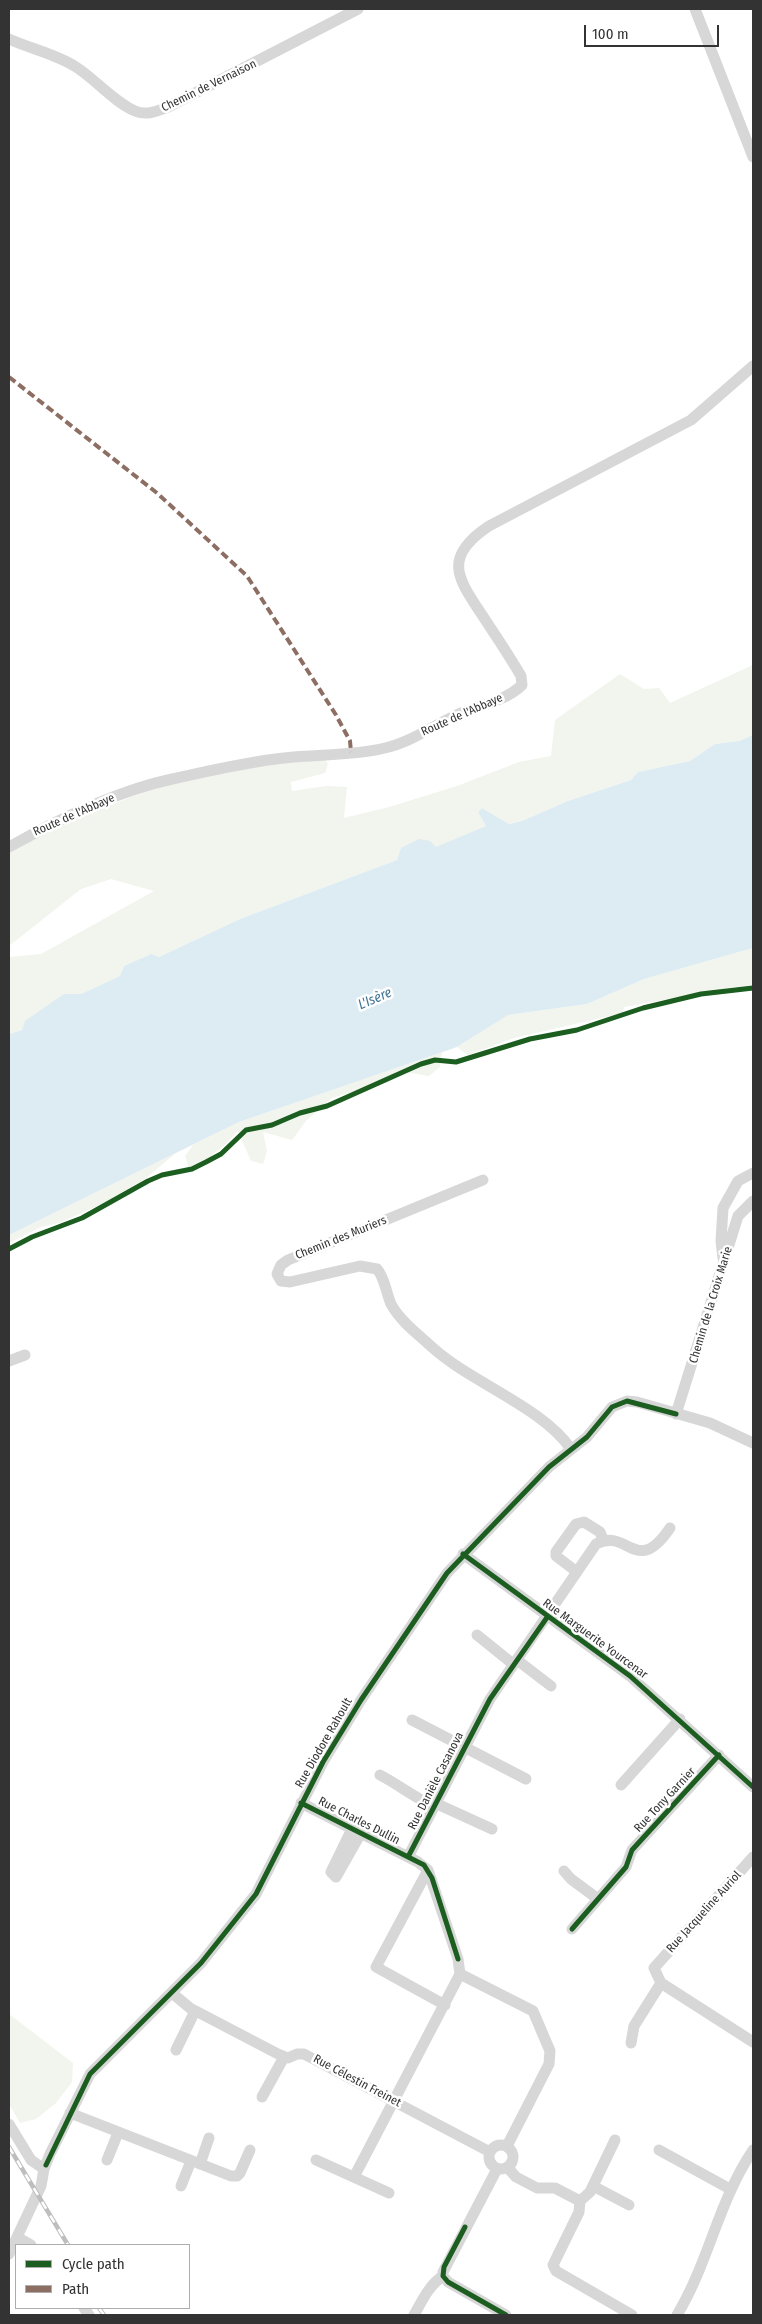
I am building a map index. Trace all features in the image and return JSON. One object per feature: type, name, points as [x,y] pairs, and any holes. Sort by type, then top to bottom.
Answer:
[{"type":"street","name":"Chemin de Vernaison","points":[[9,39],[33,50],[62,59],[77,67],[135,111],[148,114],[177,103],[358,9]]},
{"type":"street","points":[[695,9],[753,157]]},
{"type":"street","name":"Route de l'Abbaye","points":[[9,847],[66,817],[108,799],[170,779],[283,758],[362,752],[398,745],[455,716],[512,693],[522,685],[521,676],[468,596],[460,578],[459,558],[468,542],[489,526],[691,420],[753,366]]},
{"type":"street","points":[[724,1264],[721,1241],[723,1208],[738,1181],[753,1173]]},
{"type":"street","name":"Chemin des Muriers","points":[[483,1180],[288,1260],[281,1265],[277,1274],[281,1281],[290,1282],[360,1266],[377,1269],[394,1310],[408,1325],[442,1356],[544,1422],[563,1437],[571,1449]]},
{"type":"street","name":"Chemin de la Croix Marie","points":[[676,1414],[738,1216],[753,1202]]},
{"type":"street","points":[[9,1361],[25,1355]]},
{"type":"street","name":"Rue Diodore Rahoult","points":[[9,2254],[15,2234],[41,2186],[44,2169],[87,2079],[98,2065],[201,1963],[256,1894],[301,1803],[361,1700],[447,1573],[464,1554],[549,1467],[587,1437],[612,1407],[627,1401],[710,1423],[753,1443]]},
{"type":"street","points":[[577,1572],[556,1556],[556,1552],[576,1524],[584,1522],[600,1532],[603,1540],[613,1540],[636,1550],[654,1548],[670,1528]]},
{"type":"street","name":"Rue Danièle Casanova","points":[[408,1857],[490,1700],[596,1544],[603,1540]]},
{"type":"street","name":"Rue Marguerite Yourcenar","points":[[464,1554],[615,1664],[680,1719],[753,1787]]},
{"type":"street","points":[[477,1635],[551,1686]]},
{"type":"street","points":[[621,1785],[680,1719]]},
{"type":"street","points":[[412,1720],[526,1779]]},
{"type":"street","name":"Rue Tony Garnier","points":[[572,1929],[626,1867],[632,1850],[719,1755]]},
{"type":"street","points":[[380,1775],[408,1790],[412,1796],[492,1829]]},
{"type":"street","name":"Rue Charles Dullin","points":[[301,1803],[408,1857]]},
{"type":"street","points":[[354,2178],[460,1974],[458,1959],[428,1870],[408,1857]]},
{"type":"street","name":"Rue Jacqueline Auriol","points":[[661,1983],[654,1968],[753,1857]]},
{"type":"street","points":[[428,1870],[376,1967],[445,2005]]},
{"type":"street","points":[[564,1871],[571,1879],[598,1899]]},
{"type":"street","points":[[460,1974],[533,2011],[550,2051],[549,2064],[508,2146]]},
{"type":"street","points":[[631,2043],[634,2026],[661,1983],[753,2042]]},
{"type":"street","name":"Rue Célestin Freinet","points":[[172,1993],[195,2011],[284,2057],[304,2054],[490,2152]]},
{"type":"street","points":[[176,2050],[195,2011]]},
{"type":"street","points":[[262,2097],[284,2057]]},
{"type":"street","points":[[70,2113],[231,2176],[237,2176],[250,2150]]},
{"type":"street","points":[[9,2124],[31,2160],[44,2169]]},
{"type":"street","points":[[108,2160],[118,2133]]},
{"type":"street","points":[[181,2186],[209,2138]]},
{"type":"street","points":[[615,2140],[593,2186],[580,2202],[579,2212],[553,2265],[556,2271],[632,2315]]},
{"type":"street","points":[[508,2146],[498,2145],[490,2152],[489,2160],[537,2188],[555,2188],[580,2202]]},
{"type":"street","points":[[506,2315],[448,2282],[443,2276],[444,2267],[502,2168],[514,2157],[508,2146]]},
{"type":"street","points":[[659,2150],[730,2189]]},
{"type":"street","points":[[677,2315],[692,2291],[730,2189],[753,2150]]},
{"type":"street","points":[[316,2160],[389,2193]]},
{"type":"street","points":[[593,2186],[629,2205]]},
{"type":"street","points":[[15,2234],[30,2244]]},
{"type":"street","points":[[414,2315],[429,2289],[443,2276]]},
{"type":"shaded area","points":[[753,665],[753,735],[739,741],[715,744],[690,761],[638,772],[631,780],[568,801],[522,821],[509,824],[482,808],[478,812],[486,826],[436,848],[401,848],[397,860],[240,919],[159,957],[151,954],[124,966],[120,976],[81,994],[64,994],[22,1030],[9,1034],[9,957],[41,954],[154,891],[111,879],[81,889],[9,946],[9,851],[64,824],[168,782],[322,756],[328,764],[325,773],[291,782],[292,791],[326,786],[347,787],[344,818],[389,807],[457,786],[519,762],[551,756],[555,720],[620,674],[644,689],[659,688],[670,703]]},
{"type":"shaded area","points":[[753,948],[753,991],[735,987],[624,1007],[623,1013],[514,1038],[468,1055],[457,1047],[508,1015],[587,1004],[644,979]]},
{"type":"shaded area","points":[[442,1052],[440,1067],[429,1076],[399,1071],[369,1087],[332,1098],[306,1121],[292,1140],[263,1132],[267,1151],[263,1164],[251,1161],[238,1131],[215,1152],[189,1168],[185,1156],[193,1145],[239,1122]]},
{"type":"shaded area","points":[[176,1153],[145,1179],[102,1204],[59,1223],[41,1227],[9,1243],[9,1235]]},
{"type":"shaded area","points":[[9,2014],[73,2063],[72,2082],[56,2103],[36,2119],[20,2123],[9,2104]]},
{"type":"water","name":"L'Isère","points":[[753,735],[753,948],[644,979],[587,1004],[508,1015],[457,1047],[239,1122],[9,1235],[9,1034],[22,1030],[25,1021],[64,994],[81,994],[120,976],[124,966],[151,954],[159,957],[240,919],[397,860],[401,848],[419,839],[430,841],[436,847],[486,826],[478,812],[482,808],[509,824],[522,821],[568,801],[631,780],[638,772],[690,761],[715,744],[739,741]]},
{"type":"railway","points":[[9,2147],[67,2244]]},
{"type":"railway","points":[[100,2309],[104,2315]]},
{"type":"marked path","points":[[9,377],[157,493],[247,576],[336,715],[350,741],[351,752]]},
{"type":"cycle path","points":[[9,1249],[32,1237],[82,1218],[148,1181],[162,1175],[192,1169],[206,1162],[221,1154],[246,1130],[272,1125],[300,1113],[327,1106],[421,1064],[435,1060],[456,1062],[530,1039],[577,1030],[643,1008],[701,994],[753,988]]},
{"type":"cycle path","points":[[46,2165],[90,2074],[201,1963],[256,1894],[323,1762],[361,1700],[447,1573],[549,1467],[587,1437],[612,1407],[627,1401],[676,1414]]},
{"type":"cycle path","points":[[463,1554],[630,1676],[753,1787]]},
{"type":"cycle path","points":[[408,1857],[490,1699],[548,1616]]},
{"type":"cycle path","points":[[572,1929],[626,1867],[632,1850],[719,1755]]},
{"type":"cycle path","points":[[301,1803],[424,1865],[432,1878],[458,1959]]},
{"type":"cycle path","points":[[465,2227],[444,2267],[443,2276],[448,2282],[506,2315]]}]
